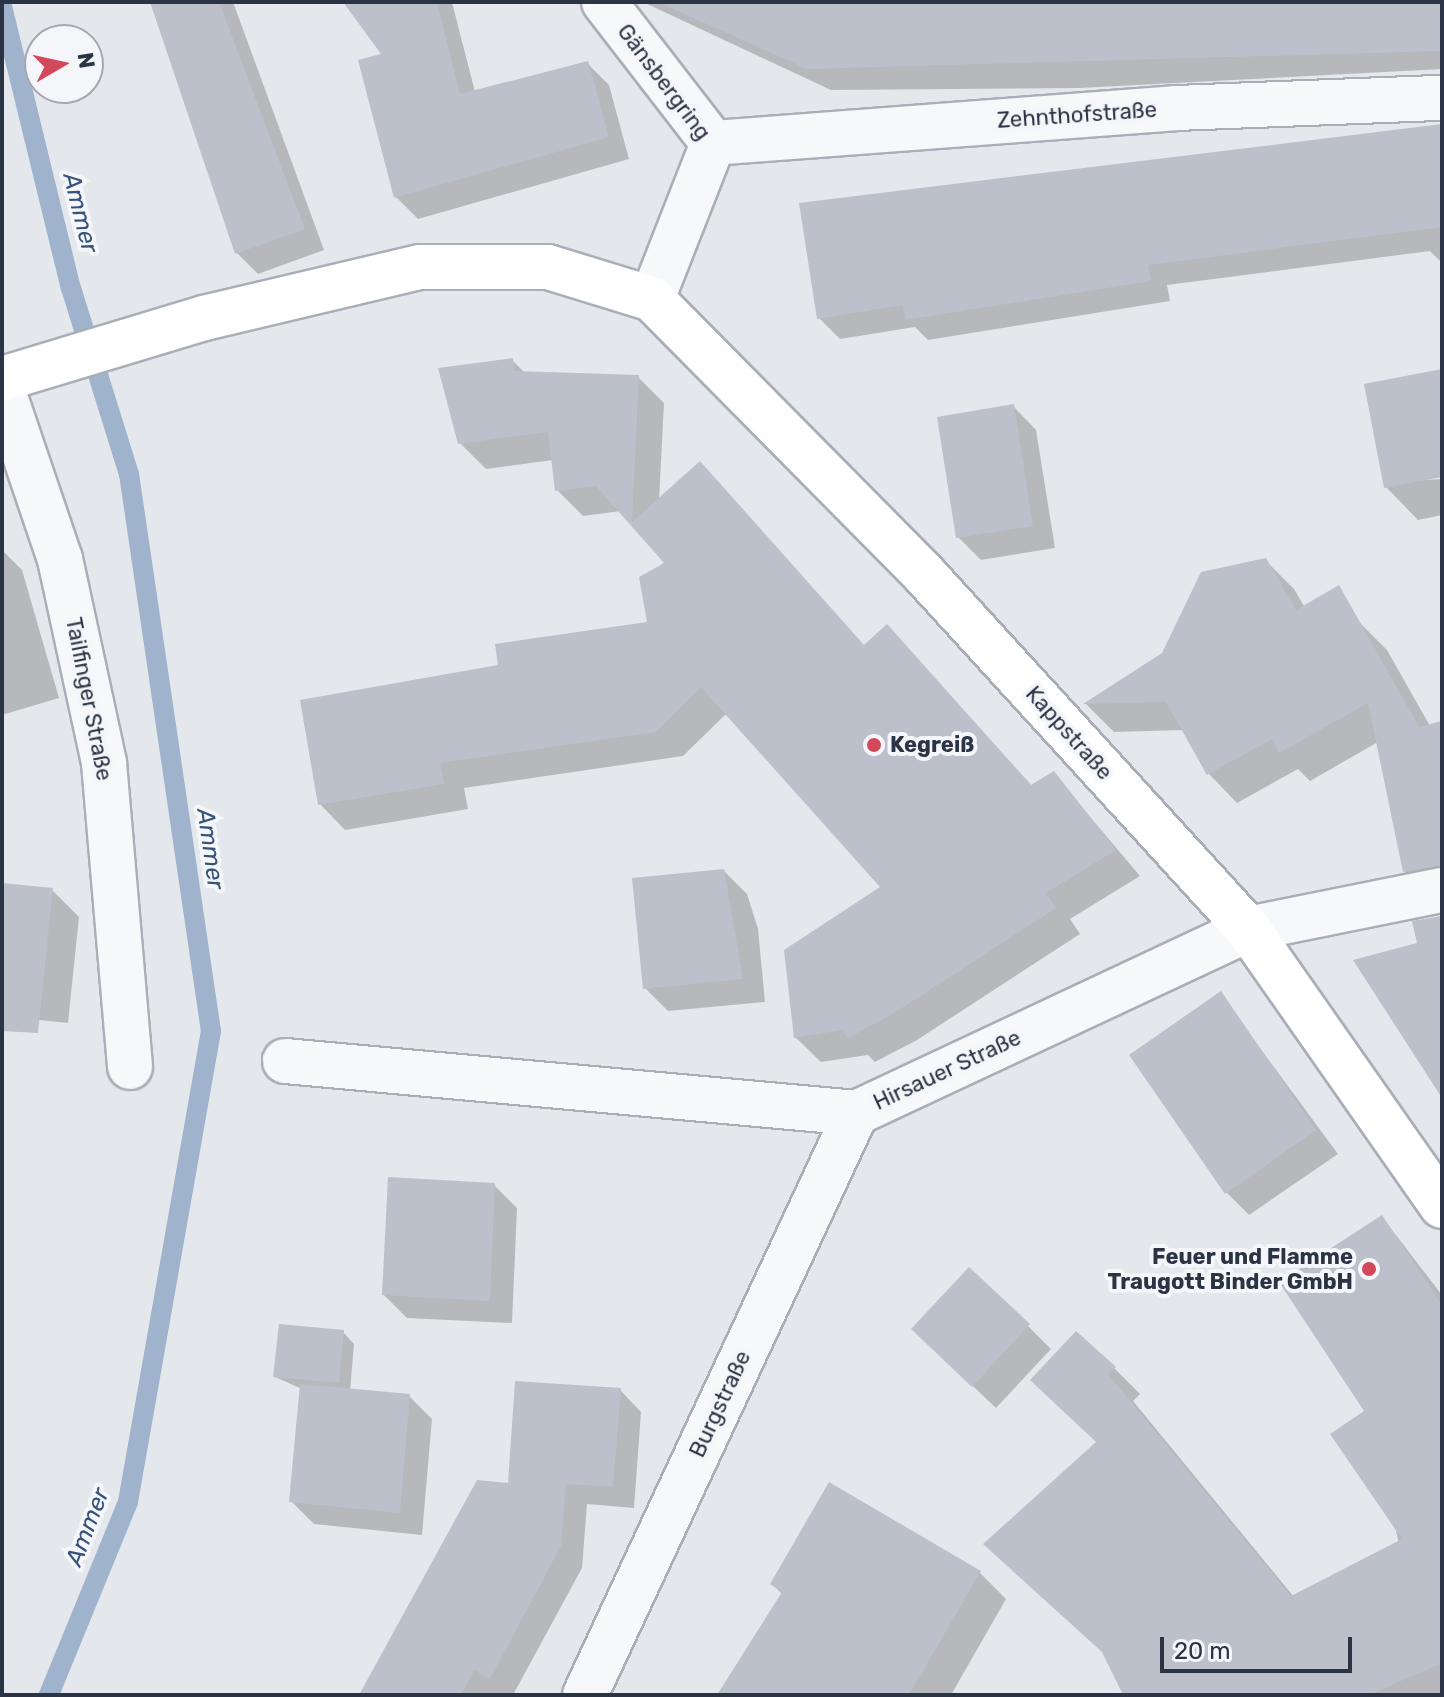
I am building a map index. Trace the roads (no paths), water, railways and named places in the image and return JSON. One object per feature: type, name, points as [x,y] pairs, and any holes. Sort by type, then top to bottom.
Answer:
[{"type":"street","name":"Gänsbergring","points":[[604,2],[713,143],[652,299]]},
{"type":"street","name":"Zehnthofstraße","points":[[713,143],[1176,108],[1442,98]]},
{"type":"street","name":"Tailfinger Straße","points":[[130,1067],[104,763],[60,559],[12,378],[166,329],[420,267],[461,264],[548,267],[652,299]]},
{"type":"street","name":"Kappstraße","points":[[652,299],[924,574],[1248,929],[1442,1206]]},
{"type":"street","name":"Hirsauer Straße","points":[[285,1061],[856,1113],[1248,929],[1442,890]]},
{"type":"street","name":"Burgstraße","points":[[585,1695],[856,1113]]},
{"type":"waterway","name":"Ammer","points":[[2,6],[71,288],[129,474],[211,1031],[128,1502],[49,1695]]},
{"type":"place","name":"Kegreiß","points":[[874,745]]},
{"type":"place","name":"Feuer und Flamme Traugott Binder GmbH","points":[[1369,1269]]}]
